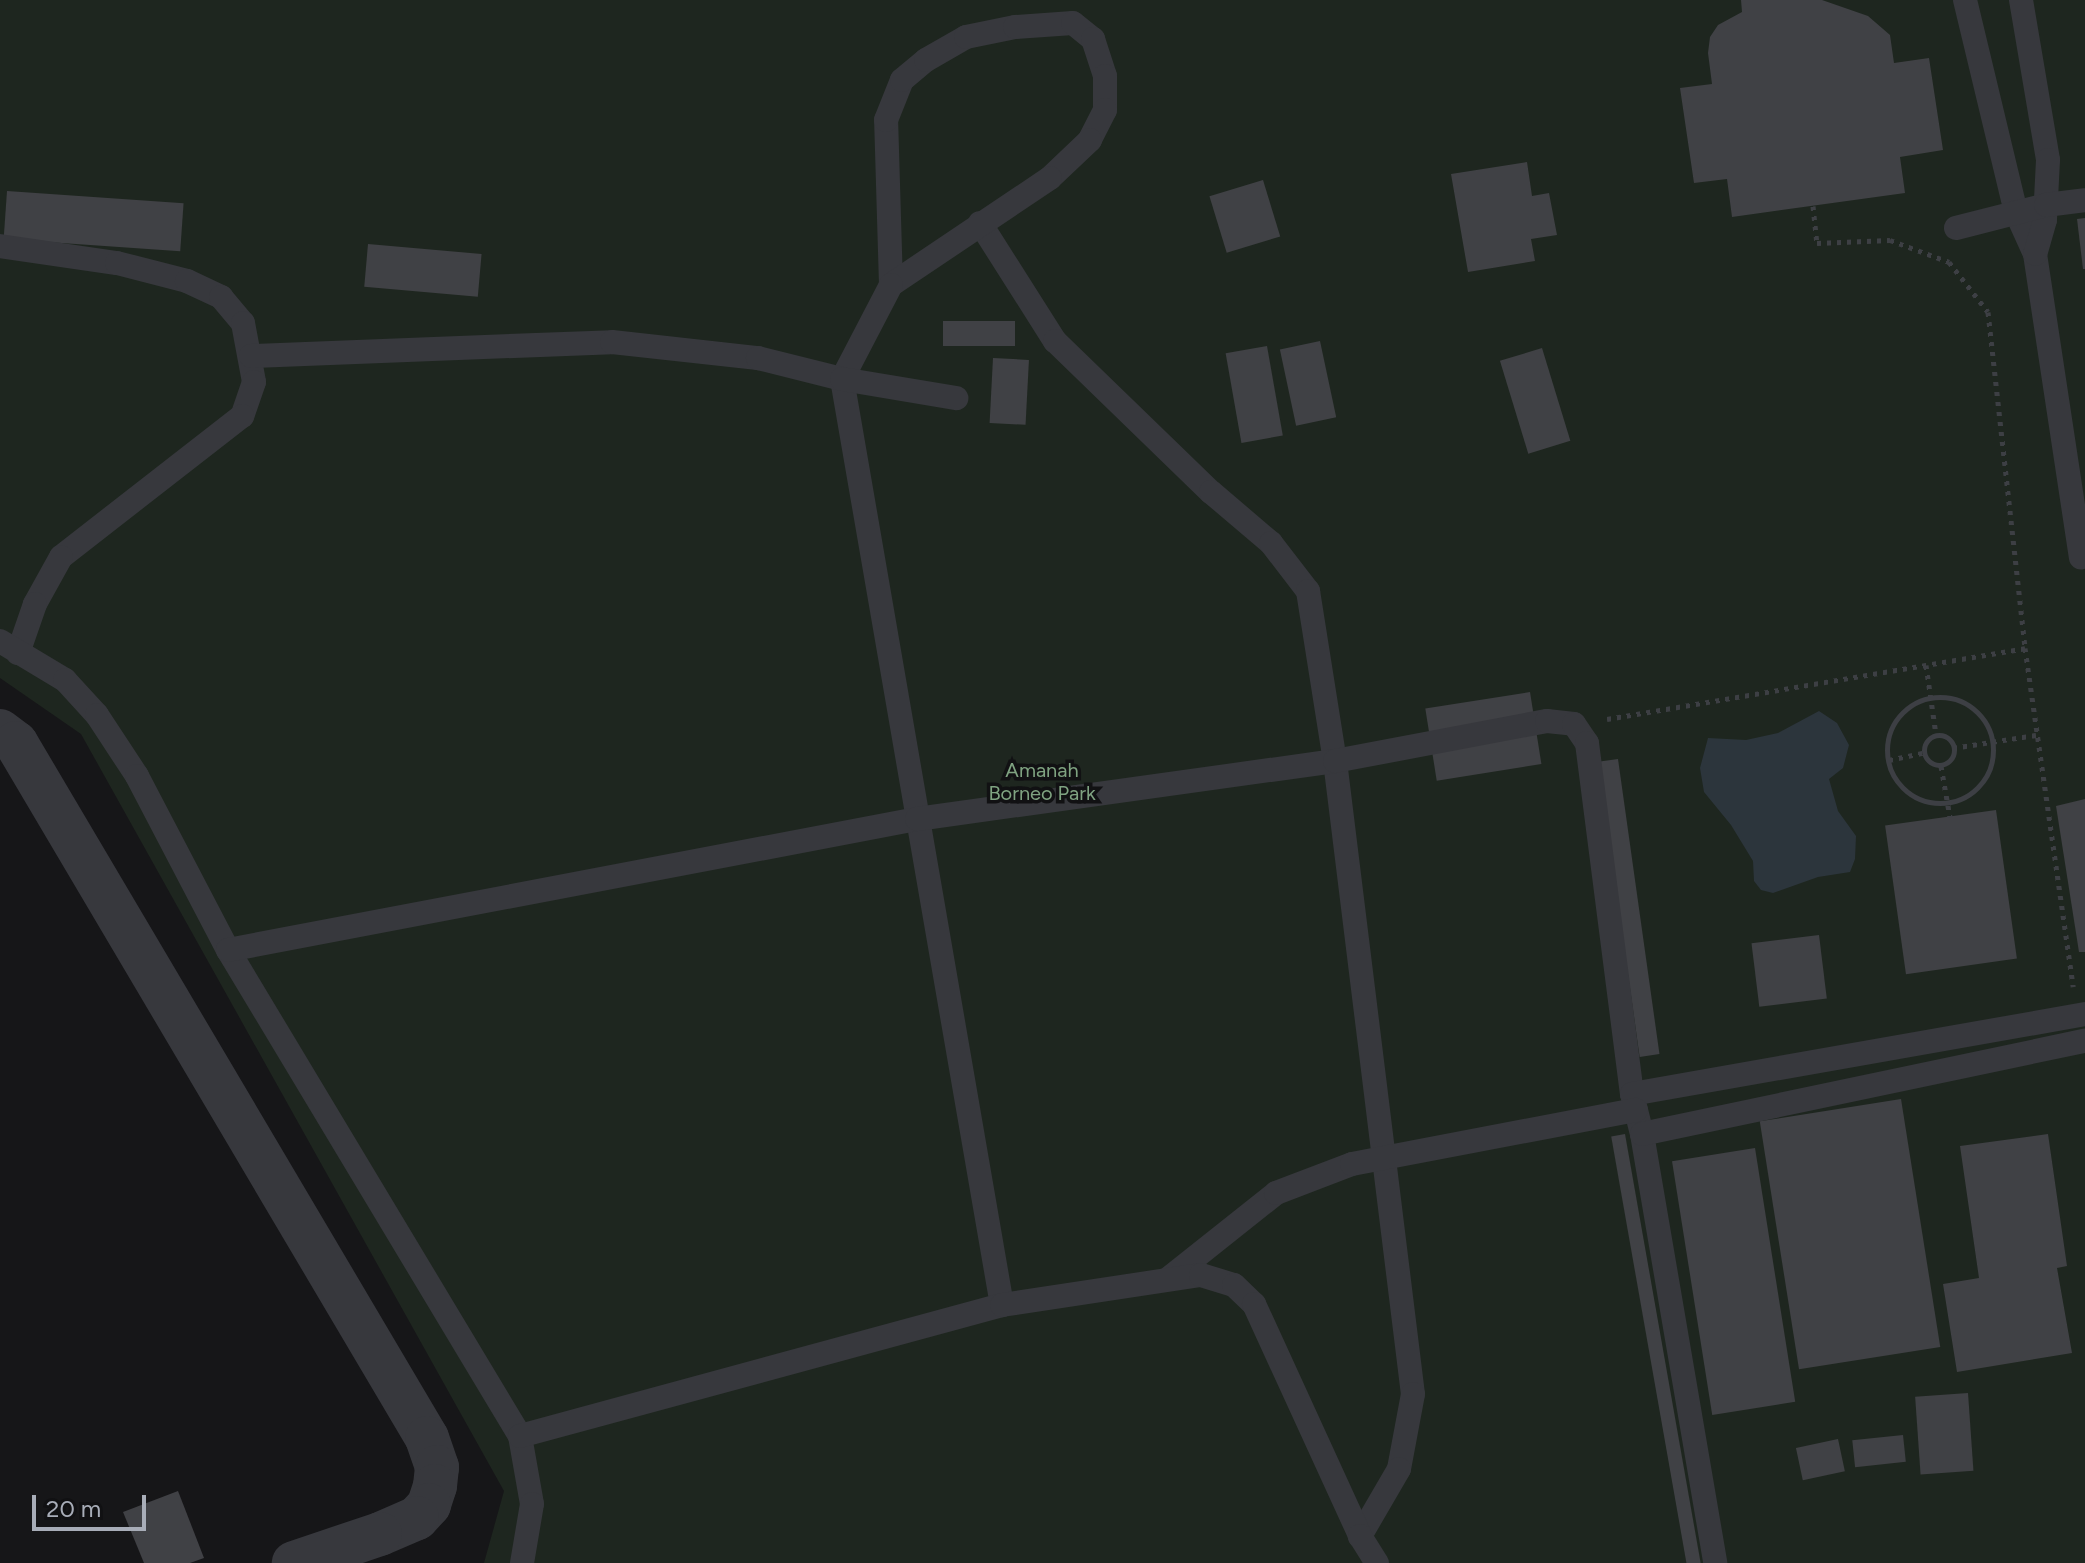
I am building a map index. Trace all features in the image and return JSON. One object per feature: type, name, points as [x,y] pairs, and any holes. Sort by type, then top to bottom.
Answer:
[{"type":"street","points":[[5,742],[427,1438],[437,1467],[435,1486],[429,1505],[417,1518],[294,1563]]},
{"type":"lane","points":[[1965,0],[2016,212],[2035,254],[2081,558]]},
{"type":"lane","points":[[2021,0],[2048,160],[2046,205],[2035,254]]},
{"type":"lane","points":[[891,285],[886,120],[902,80],[926,60],[966,37],[1015,27],[1073,23],[1093,39],[1105,76],[1105,110],[1090,140],[1050,178],[891,285],[842,379],[1002,1305]]},
{"type":"lane","points":[[1956,228],[2046,205],[2085,200]]},
{"type":"lane","points":[[980,223],[1055,341],[1211,492],[1271,543],[1308,591],[1335,761],[1413,1394],[1399,1469],[1360,1536]]},
{"type":"lane","points":[[0,246],[117,263],[187,281],[221,297],[243,323],[254,382],[242,416],[61,557],[9,647],[65,680],[97,715],[137,776],[228,950],[520,1436],[532,1504],[522,1563]]},
{"type":"lane","points":[[251,356],[612,342],[758,358],[842,379],[956,398]]},
{"type":"lane","points":[[228,950],[917,819],[1335,761],[1547,721],[1574,724],[1587,743],[1634,1102],[1715,1563]]},
{"type":"lane","points":[[1166,1280],[1276,1193],[1352,1164],[1634,1102],[2081,1014],[2084,1049],[1642,1134]]},
{"type":"lane","points":[[520,1436],[1002,1305],[1201,1275],[1234,1285],[1254,1304],[1360,1536],[1377,1563]]},
{"type":"path","points":[[1813,206],[1817,243],[1890,240],[1949,262],[1988,312],[2036,735],[2081,1014]]},
{"type":"path","points":[[1574,724],[2025,648]]},
{"type":"path","points":[[1926,665],[1936,734]]},
{"type":"path","points":[[1947,697],[1973,709],[1984,719],[1993,742],[1995,755],[1991,771],[1966,795],[1928,802],[1915,799],[1892,774],[1888,738],[1894,720],[1906,708],[1930,698],[1947,697]]},
{"type":"path","points":[[1936,734],[1947,736],[1953,748],[1951,759],[1936,766],[1926,752],[1926,740],[1936,734]]},
{"type":"path","points":[[1953,748],[2036,735]]},
{"type":"path","points":[[1889,760],[1926,752]]},
{"type":"path","points":[[1941,766],[1950,817]]},
{"type":"green space","name":"Amanah Borneo Park","points":[[0,0],[2085,0],[2085,1563],[484,1563],[504,1491],[81,734],[0,678]]},
{"type":"shaded area","points":[[1819,711],[1837,723],[1849,745],[1843,768],[1829,779],[1838,811],[1856,836],[1855,859],[1850,872],[1818,877],[1773,893],[1761,890],[1754,881],[1753,861],[1731,825],[1704,792],[1700,768],[1708,738],[1746,740],[1778,733]]},
{"type":"building","points":[[1741,0],[1822,0],[1868,16],[1890,35],[1894,63],[1929,58],[1943,150],[1900,157],[1905,193],[1732,217],[1727,179],[1694,183],[1680,88],[1712,84],[1708,53],[1710,37],[1718,25],[1742,12]]},
{"type":"building","points":[[1527,162],[1532,196],[1549,193],[1557,235],[1531,239],[1535,261],[1468,272],[1451,174]]},
{"type":"building","points":[[1263,180],[1280,236],[1227,253],[1209,196]]},
{"type":"building","points":[[7,191],[184,203],[180,251],[4,239]]},
{"type":"building","points":[[2085,218],[2085,269],[2083,269],[2077,219]]},
{"type":"building","points":[[368,244],[482,254],[478,297],[364,287]]},
{"type":"building","points":[[943,321],[1015,321],[1015,346],[943,346]]},
{"type":"building","points":[[1320,341],[1336,417],[1296,426],[1280,350]]},
{"type":"building","points":[[1267,346],[1283,436],[1241,443],[1226,353]]},
{"type":"building","points":[[1542,348],[1570,441],[1528,454],[1500,361]]},
{"type":"building","points":[[993,358],[1029,360],[1026,425],[990,423]]},
{"type":"building","points":[[1530,692],[1541,764],[1437,781],[1425,709]]},
{"type":"building","points":[[1618,759],[1659,1054],[1640,1057],[1598,762]]},
{"type":"building","points":[[2085,799],[2085,952],[2079,952],[2056,806]]},
{"type":"building","points":[[1996,810],[2017,959],[1906,974],[1885,826]]},
{"type":"building","points":[[1819,935],[1827,999],[1759,1007],[1752,943]]},
{"type":"building","points":[[1901,1099],[1940,1347],[1799,1369],[1760,1121]]},
{"type":"building","points":[[1625,1134],[1701,1563],[1686,1563],[1611,1136]]},
{"type":"building","points":[[2048,1134],[2067,1266],[2057,1268],[2072,1353],[1957,1372],[1943,1284],[1979,1278],[1960,1146]]},
{"type":"building","points":[[1755,1148],[1795,1402],[1712,1415],[1672,1161]]},
{"type":"building","points":[[1968,1393],[1973,1471],[1921,1475],[1915,1397]]},
{"type":"building","points":[[1903,1435],[1906,1462],[1855,1467],[1852,1440]]},
{"type":"building","points":[[1838,1439],[1845,1471],[1803,1480],[1796,1448]]},
{"type":"building","points":[[178,1491],[204,1558],[190,1563],[144,1563],[123,1512]]}]
